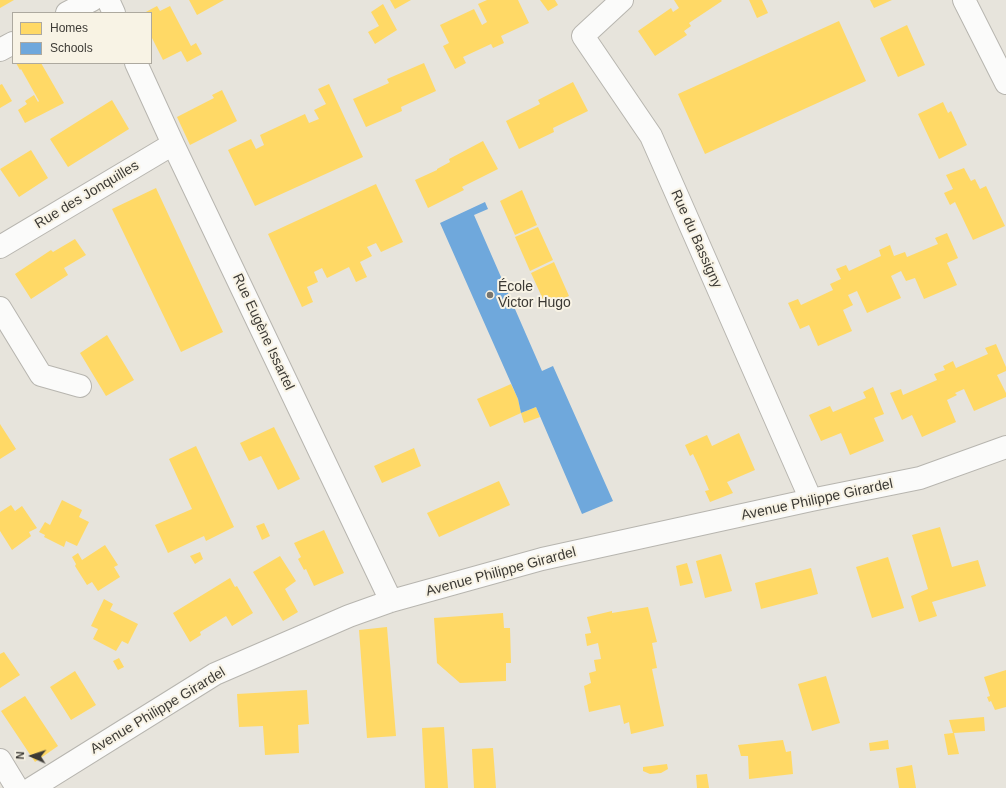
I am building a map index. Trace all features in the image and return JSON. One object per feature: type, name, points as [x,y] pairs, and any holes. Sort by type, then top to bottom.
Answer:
[{"type":"street","points":[[69,12],[92,0]]},
{"type":"street","points":[[108,0],[114,12]]},
{"type":"street","name":"Rue du Bassigny","points":[[622,0],[583,36],[651,136],[811,500]]},
{"type":"street","points":[[964,0],[1006,83]]},
{"type":"street","points":[[0,50],[12,43]]},
{"type":"street","name":"Rue Eugène Issartel","points":[[136,64],[173,144],[391,601]]},
{"type":"street","name":"Rue des Jonquilles","points":[[0,248],[173,144]]},
{"type":"street","points":[[0,308],[40,375],[80,386]]},
{"type":"street","name":"Avenue Philippe Girardel","points":[[32,788],[215,674],[349,616],[391,601],[542,559],[811,500],[920,478],[1006,447]]},
{"type":"street","points":[[0,760],[17,788]]},
{"type":"building: Homes","points":[[0,0],[14,0],[0,8]]},
{"type":"building: Homes","points":[[189,0],[224,0],[197,15]]},
{"type":"building: Homes","points":[[390,0],[411,0],[395,9]]},
{"type":"building: Homes","points":[[487,0],[518,0],[529,23],[501,36],[504,43],[493,48],[491,44],[463,57],[466,63],[455,69],[443,46],[449,43],[440,25],[474,9],[482,25],[487,22],[478,4]]},
{"type":"building: Homes","points":[[540,0],[555,0],[558,5],[548,11]]},
{"type":"building: Homes","points":[[674,0],[722,1],[689,23],[691,26],[684,31],[687,35],[655,56],[638,31],[671,8],[673,12],[679,8]]},
{"type":"building: Homes","points":[[749,0],[762,0],[768,13],[757,18]]},
{"type":"building: Homes","points":[[870,0],[892,0],[874,8]]},
{"type":"building: Homes","points":[[383,4],[397,30],[375,44],[368,32],[379,26],[371,12]]},
{"type":"building: Homes","points":[[157,6],[160,11],[170,6],[191,46],[196,43],[202,54],[187,62],[181,51],[163,60],[152,38],[152,12],[146,12]]},
{"type":"building: Homes","points":[[839,21],[866,81],[705,154],[678,94]]},
{"type":"building: Homes","points":[[907,25],[925,65],[898,77],[880,38]]},
{"type":"building: Homes","points":[[424,63],[436,91],[401,107],[402,111],[366,127],[353,99],[389,83],[387,79]]},
{"type":"building: Homes","points":[[17,64],[42,64],[64,103],[25,123],[18,110],[27,104],[25,101],[34,95],[38,102],[39,101],[21,69],[20,70]]},
{"type":"building: Homes","points":[[573,82],[588,111],[553,128],[554,132],[519,149],[506,121],[540,104],[538,100]]},
{"type":"building: Homes","points":[[2,84],[12,101],[0,108],[0,85]]},
{"type":"building: Homes","points":[[329,84],[363,157],[255,206],[228,150],[251,139],[256,149],[264,145],[260,135],[305,114],[309,123],[319,119],[314,110],[326,104],[318,89]]},
{"type":"building: Homes","points":[[222,90],[237,121],[190,145],[177,117],[214,98],[212,95]]},
{"type":"building: Homes","points":[[112,100],[129,129],[68,167],[50,139]]},
{"type":"building: Homes","points":[[943,102],[948,113],[951,111],[967,145],[939,159],[918,114]]},
{"type":"building: Homes","points":[[483,141],[498,169],[462,187],[464,190],[428,208],[415,180],[437,170],[450,162],[449,159]]},
{"type":"building: Homes","points":[[31,150],[48,178],[19,197],[0,169]]},
{"type":"building: Homes","points":[[964,168],[971,181],[975,179],[980,189],[986,186],[1005,226],[973,240],[955,202],[950,205],[944,193],[953,189],[946,175]]},
{"type":"building: Homes","points":[[376,184],[403,242],[381,252],[376,243],[367,247],[372,256],[360,262],[367,277],[356,282],[349,267],[327,278],[322,268],[314,272],[318,282],[307,287],[313,302],[302,307],[268,234]]},
{"type":"building: Homes","points":[[156,188],[223,332],[181,352],[112,209]]},
{"type":"building: Homes","points":[[522,190],[537,225],[515,235],[500,201]]},
{"type":"building: Homes","points":[[538,227],[553,260],[530,271],[515,237]]},
{"type":"building: Homes","points":[[947,233],[958,258],[947,263],[957,285],[924,299],[915,278],[906,281],[901,271],[891,276],[901,298],[867,313],[857,291],[848,295],[853,305],[843,310],[852,331],[818,346],[809,325],[800,329],[788,303],[798,299],[801,305],[833,290],[830,284],[841,279],[836,269],[846,265],[849,271],[881,256],[879,250],[890,245],[894,256],[905,252],[907,257],[938,244],[935,238]]},
{"type":"building: Homes","points":[[75,239],[86,255],[64,268],[68,275],[31,299],[15,274],[51,250],[53,252]]},
{"type":"building: Homes","points":[[554,262],[569,296],[546,306],[531,273]]},
{"type":"building: Homes","points":[[107,335],[134,380],[106,396],[80,353]]},
{"type":"building: Homes","points":[[996,344],[1006,367],[1006,371],[997,375],[1006,393],[1006,397],[974,411],[964,389],[955,393],[957,395],[947,400],[956,422],[922,437],[912,415],[902,420],[890,393],[901,389],[903,395],[937,380],[934,374],[945,370],[943,366],[953,361],[956,368],[988,354],[985,348]]},
{"type":"building: Homes","points":[[511,384],[518,399],[521,413],[490,427],[477,399]]},
{"type":"building: Homes","points":[[873,387],[884,414],[874,418],[884,441],[850,455],[841,433],[821,441],[809,415],[830,406],[833,412],[866,398],[863,392]]},
{"type":"building: Homes","points":[[536,407],[540,417],[524,423],[521,413]]},
{"type":"building: Homes","points":[[0,424],[16,449],[0,459]]},
{"type":"building: Homes","points":[[274,427],[300,479],[278,490],[261,456],[249,461],[240,443]]},
{"type":"building: Homes","points":[[739,433],[755,470],[727,482],[733,493],[710,502],[705,491],[709,490],[700,469],[693,454],[690,456],[685,445],[707,435],[712,446]]},
{"type":"building: Homes","points":[[196,446],[234,527],[206,541],[204,536],[168,553],[155,525],[192,509],[169,459]]},
{"type":"building: Homes","points":[[414,448],[421,466],[382,483],[374,466]]},
{"type":"building: Homes","points":[[499,481],[510,505],[439,537],[427,513]]},
{"type":"building: Homes","points":[[62,500],[82,510],[79,517],[89,522],[77,546],[66,541],[64,547],[44,537],[45,535],[39,532],[45,522],[50,525]]},
{"type":"building: Homes","points":[[11,505],[15,511],[22,506],[37,528],[29,532],[31,536],[12,550],[0,531],[0,512]]},
{"type":"building: Homes","points":[[264,523],[270,536],[262,540],[256,526]]},
{"type":"building: Homes","points":[[940,527],[952,567],[978,560],[986,586],[932,602],[937,616],[919,622],[911,596],[928,589],[912,535]]},
{"type":"building: Homes","points":[[324,530],[344,573],[314,586],[306,569],[304,570],[298,559],[301,557],[294,543]]},
{"type":"building: Homes","points":[[105,545],[118,565],[114,567],[120,577],[98,591],[92,582],[87,585],[75,566],[76,564],[72,557],[78,553],[82,560]]},
{"type":"building: Homes","points":[[200,552],[203,559],[195,564],[190,556]]},
{"type":"building: Homes","points":[[721,554],[732,591],[705,598],[696,561]]},
{"type":"building: Homes","points":[[280,556],[296,581],[285,589],[298,612],[283,621],[253,572]]},
{"type":"building: Homes","points":[[888,557],[904,608],[872,618],[856,567]]},
{"type":"building: Homes","points":[[687,563],[693,583],[680,586],[676,566]]},
{"type":"building: Homes","points":[[811,568],[818,594],[761,609],[755,583]]},
{"type":"building: Homes","points":[[230,578],[235,587],[237,586],[253,613],[232,626],[226,616],[200,632],[201,635],[190,642],[173,613]]},
{"type":"building: Homes","points":[[104,599],[113,604],[110,610],[138,624],[128,644],[122,641],[116,651],[93,639],[98,629],[91,626]]},
{"type":"building: Homes","points":[[648,607],[657,642],[652,643],[657,668],[652,669],[664,726],[631,734],[629,722],[624,724],[620,705],[589,712],[584,686],[591,683],[589,673],[596,671],[594,660],[601,659],[598,643],[587,646],[585,634],[591,633],[587,617],[612,611],[612,613]]},
{"type":"building: Homes","points":[[503,613],[504,628],[510,628],[511,663],[506,663],[506,681],[460,683],[437,663],[434,618]]},
{"type":"building: Homes","points":[[387,627],[396,736],[367,738],[359,630]]},
{"type":"building: Homes","points":[[4,652],[20,675],[0,688],[0,654]]},
{"type":"building: Homes","points":[[119,658],[124,667],[118,670],[113,661]]},
{"type":"building: Homes","points":[[1006,670],[1006,707],[995,710],[991,701],[989,702],[987,697],[990,696],[984,677]]},
{"type":"building: Homes","points":[[75,671],[96,705],[71,720],[50,687]]},
{"type":"building: Homes","points":[[826,676],[840,723],[812,731],[798,684]]},
{"type":"building: Homes","points":[[307,690],[309,724],[298,725],[299,753],[265,755],[263,726],[239,727],[237,694]]},
{"type":"building: Homes","points":[[25,696],[58,746],[35,762],[1,711]]},
{"type":"building: Homes","points":[[984,717],[985,731],[954,733],[959,754],[948,755],[944,734],[953,733],[949,720]]},
{"type":"building: Homes","points":[[444,727],[448,788],[425,788],[422,728]]},
{"type":"building: Homes","points":[[783,740],[786,752],[791,751],[793,774],[749,779],[748,756],[741,756],[738,745]]},
{"type":"building: Homes","points":[[888,740],[889,749],[870,751],[869,743]]},
{"type":"building: Homes","points":[[493,748],[496,788],[474,788],[472,749]]},
{"type":"building: Homes","points":[[667,764],[668,769],[661,773],[650,774],[643,771],[643,767]]},
{"type":"building: Homes","points":[[912,765],[916,788],[899,788],[896,768]]},
{"type":"building: Homes","points":[[707,774],[709,788],[697,788],[696,775]]},
{"type":"building: Schools","name":"École Victor Hugo","points":[[485,202],[488,209],[474,215],[542,371],[553,366],[613,501],[582,514],[536,407],[521,413],[518,399],[440,223]]},
{"type":"place","name":"École Victor Hugo","points":[[490,295]]}]
